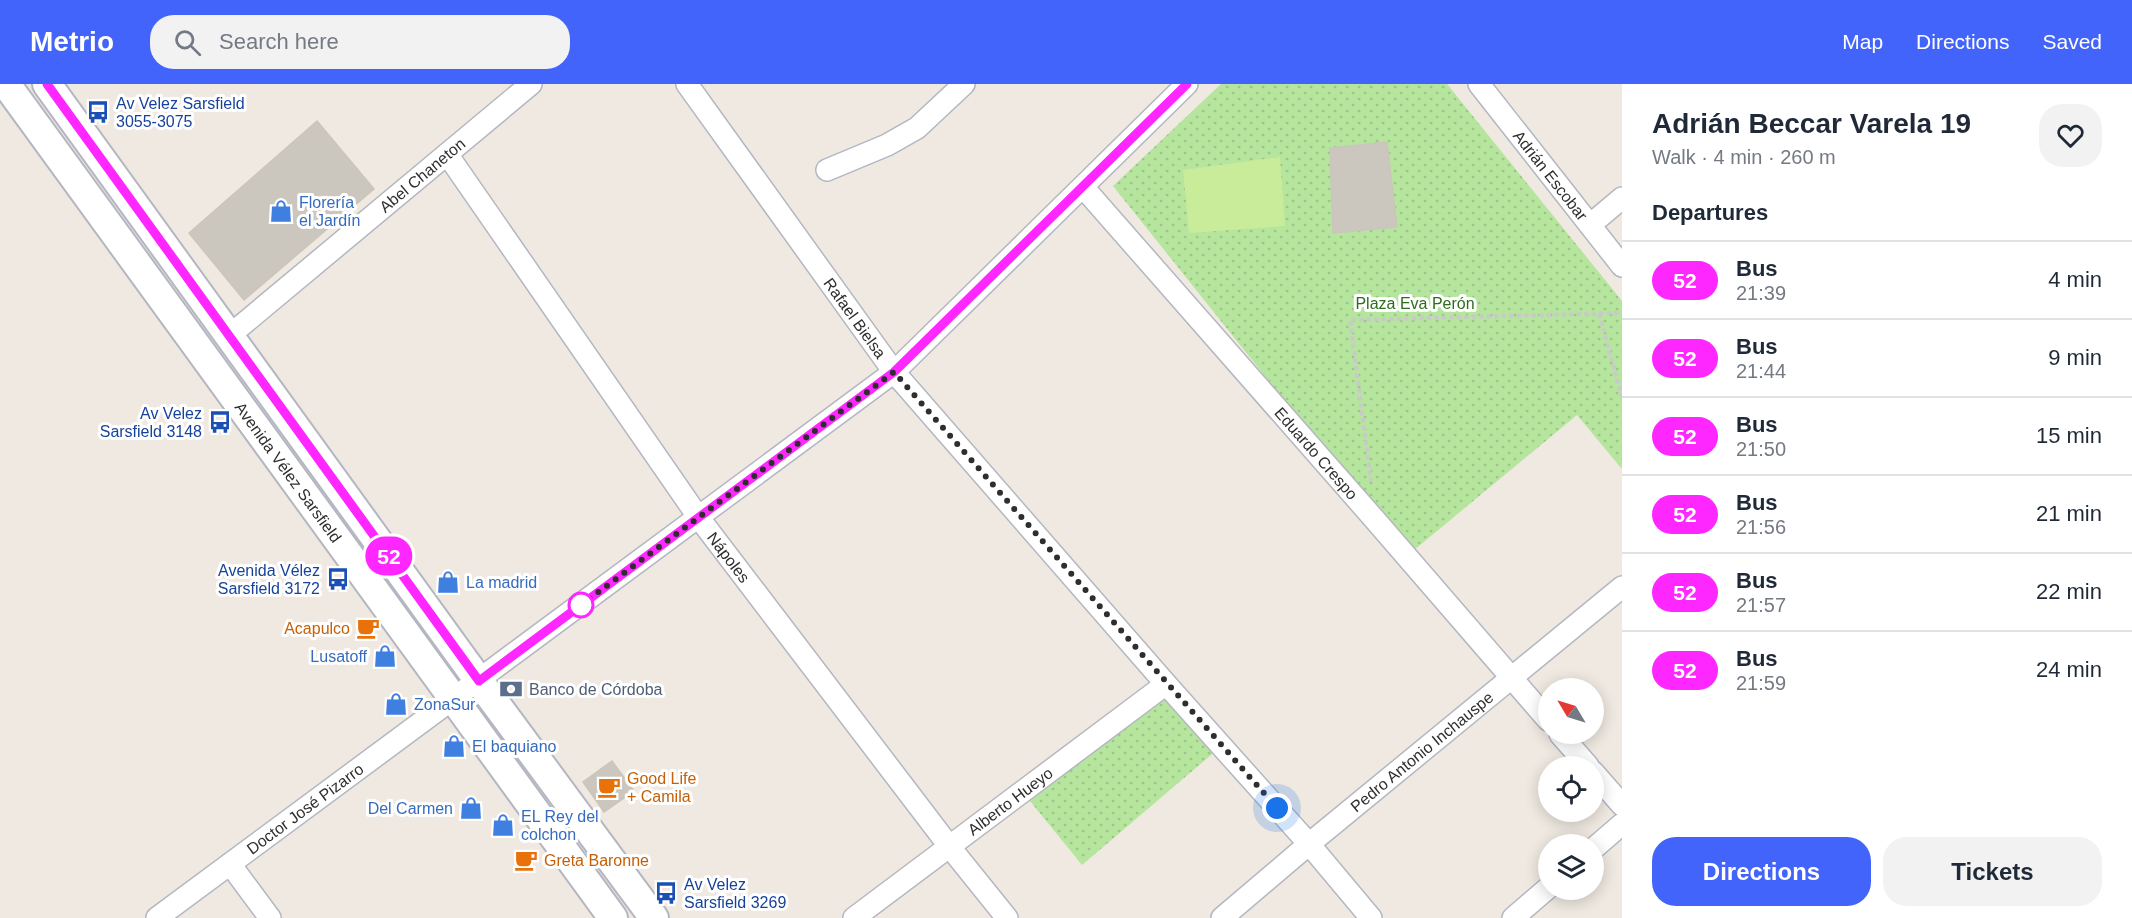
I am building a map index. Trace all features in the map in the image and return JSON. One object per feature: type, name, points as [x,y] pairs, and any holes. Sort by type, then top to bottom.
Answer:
[{"type":"main road","name":"Avenida Vélez Sarsfield","points":[[6,84],[613,918]]},
{"type":"main road","name":"Avenida Vélez Sarsfield","points":[[47,84],[479,681],[654,918]]},
{"type":"street","name":"Abel Chaneton","points":[[230,335],[531,84]]},
{"type":"street","name":"Rafael Bielsa","points":[[687,84],[894,372],[1309,844],[1371,918]]},
{"type":"street","points":[[827,170],[887,145],[917,128],[964,84]]},
{"type":"street","name":"Doctor José Pizarro","points":[[158,918],[699,519],[894,372],[1187,84]]},
{"type":"street","name":"Adrián Escobar","points":[[1479,84],[1622,266]]},
{"type":"street","name":"Nápoles","points":[[447,154],[699,519],[1006,918]]},
{"type":"street","name":"Eduardo Crespo","points":[[1083,187],[1377,521],[1538,709]]},
{"type":"street","points":[[1590,225],[1622,198]]},
{"type":"street","name":"Pedro Antonio Inchauspe","points":[[1222,918],[1622,587]]},
{"type":"street","name":"Alberto Hueyo","points":[[854,918],[1166,684]]},
{"type":"street","points":[[1569,744],[1579,756]]},
{"type":"street","points":[[1604,785],[1622,806]]},
{"type":"street","points":[[1604,840],[1622,824]]},
{"type":"street","points":[[230,864],[270,918]]},
{"type":"street","points":[[1513,918],[1538,897]]},
{"type":"path","points":[[1377,521],[1350,321],[1622,313]]},
{"type":"path","points":[[1599,314],[1622,397]]},
{"type":"green space","name":"Plaza Eva Perón","points":[[1221,84],[1447,84],[1622,301],[1622,469],[1577,415],[1408,555],[1113,186]]},
{"type":"green space","points":[[1280,157],[1285,226],[1189,233],[1183,170]]},
{"type":"green space","points":[[1166,684],[1218,749],[1082,865],[1030,801]]},
{"type":"building","name":"Florería el Jardín","points":[[317,121],[374,189],[244,300],[189,233]]},
{"type":"building","points":[[1387,142],[1397,227],[1333,233],[1330,148]]},
{"type":"building","name":"Good Life + Camila","points":[[612,761],[634,791],[604,812],[583,782]]},
{"type":"bus line","name":"52","points":[[47,84],[479,681],[894,372],[1187,84]]},
{"type":"place","name":"Av Velez Sarsfield 3055-3075","points":[[98,112]]},
{"type":"place","name":"Florería el Jardín","points":[[281,211]]},
{"type":"place","name":"Av Velez Sarsfield 3148","points":[[220,422]]},
{"type":"place","name":"Avenida Vélez Sarsfield 3172","points":[[338,579]]},
{"type":"place","name":"La madrid","points":[[448,582]]},
{"type":"place","name":"Acapulco","points":[[368,628]]},
{"type":"place","name":"Lusatoff","points":[[385,656]]},
{"type":"place","name":"Banco de Córdoba","points":[[511,689]]},
{"type":"place","name":"ZonaSur","points":[[396,704]]},
{"type":"place","name":"El baquiano","points":[[454,746]]},
{"type":"place","name":"Good Life + Camila","points":[[609,787]]},
{"type":"place","name":"Del Carmen","points":[[471,808]]},
{"type":"place","name":"EL Rey del colchon","points":[[503,825]]},
{"type":"place","name":"Greta Baronne","points":[[526,860]]},
{"type":"place","name":"Av Velez Sarsfield 3269","points":[[666,893]]},
{"type":"route","points":[[581,605],[894,372],[1277,808]]}]
